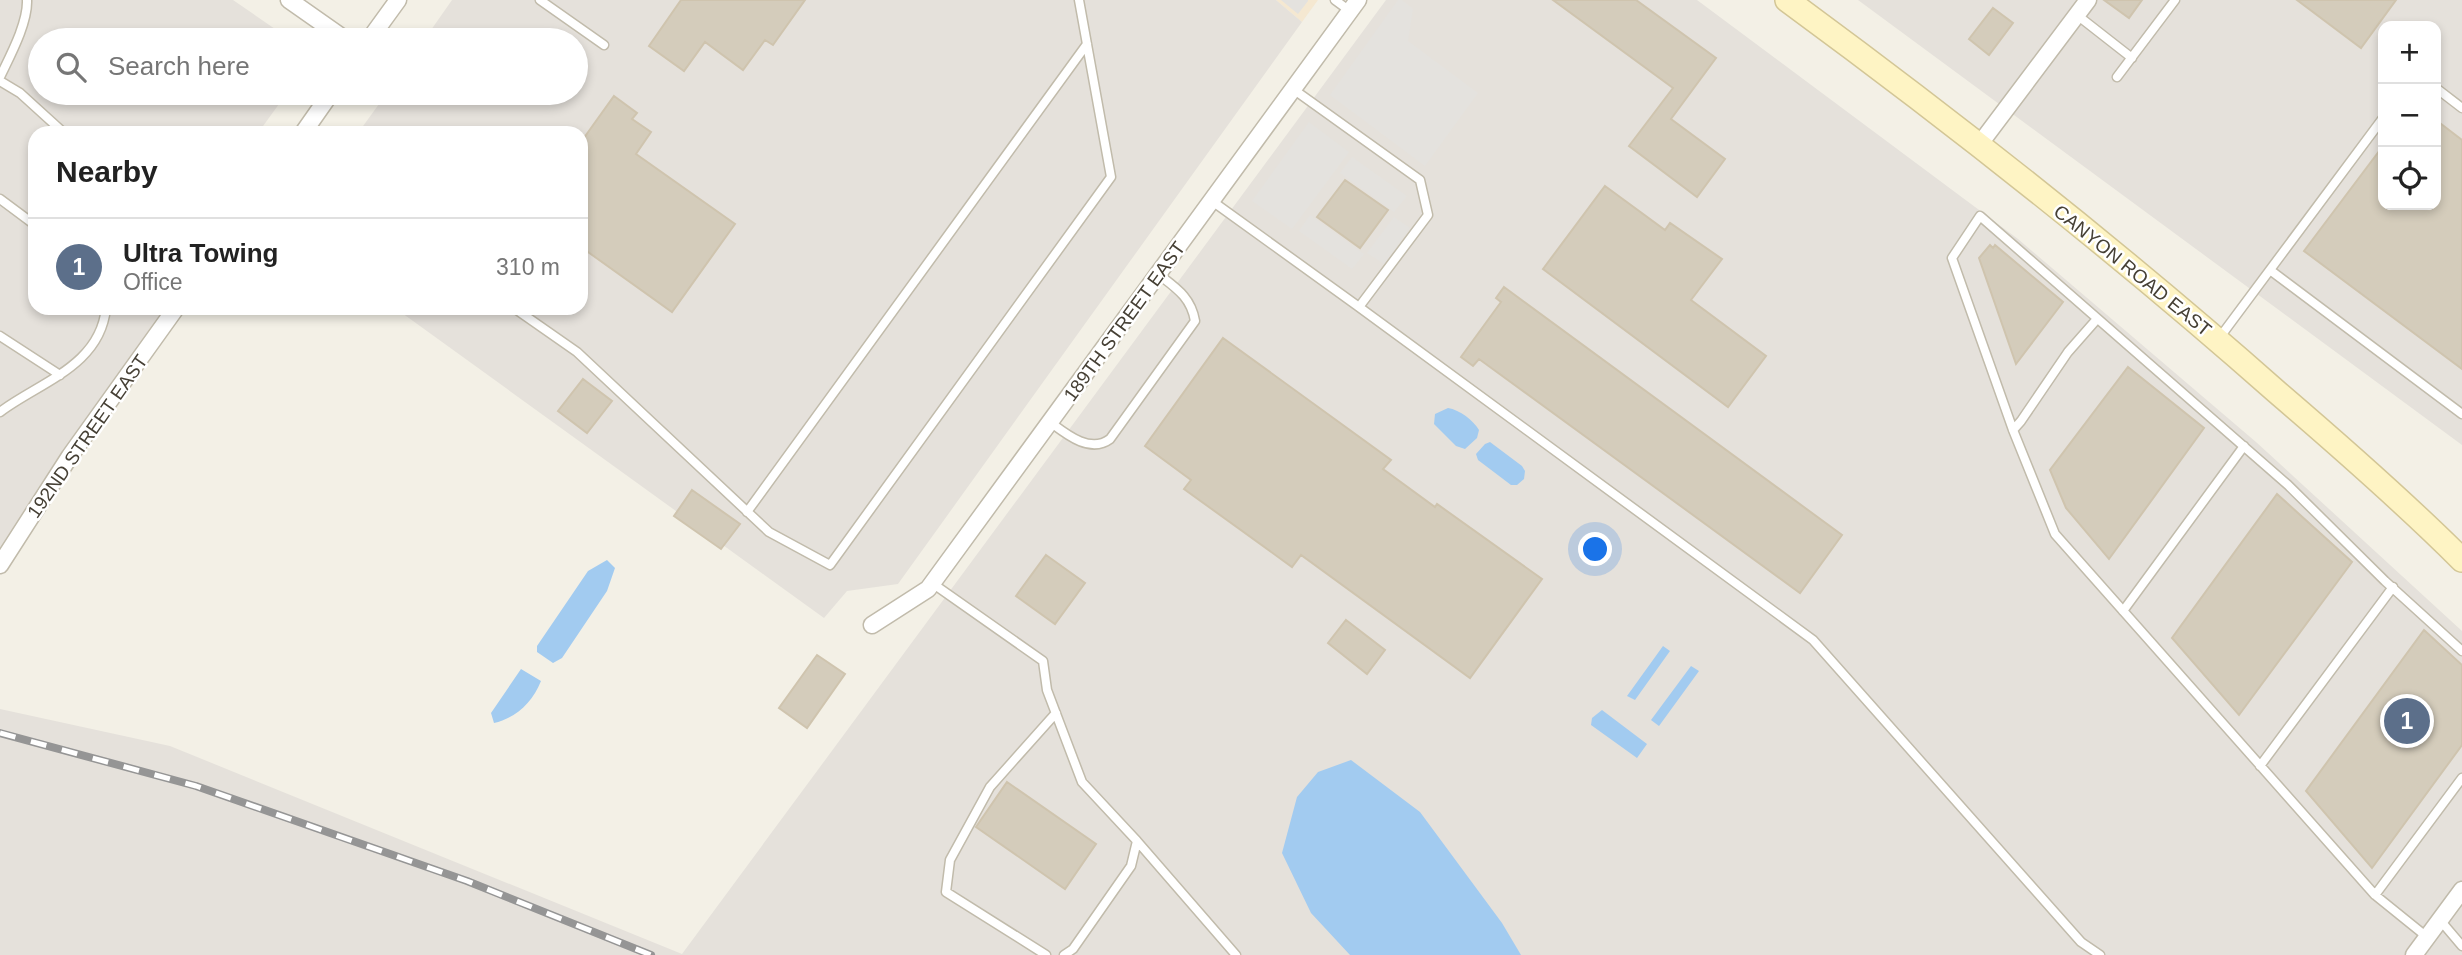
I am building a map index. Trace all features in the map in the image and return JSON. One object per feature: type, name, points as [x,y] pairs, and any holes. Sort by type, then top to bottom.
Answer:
[{"type":"main road","name":"CANYON ROAD EAST","points":[[1787,0],[1979,145],[2218,340],[2362,467],[2462,560]]},
{"type":"street","points":[[289,0],[329,28]]},
{"type":"street","points":[[378,28],[398,0]]},
{"type":"street","points":[[1979,145],[2088,0]]},
{"type":"street","name":"189TH STREET EAST","points":[[872,625],[928,589],[1354,5]]},
{"type":"street","points":[[308,126],[323,105]]},
{"type":"street","name":"192ND STREET EAST","points":[[0,565],[70,456],[171,315]]},
{"type":"street","points":[[2414,955],[2462,890]]},
{"type":"lane","points":[[27,0],[28,9],[0,79],[28,100]]},
{"type":"lane","points":[[540,0],[580,28]]},
{"type":"lane","points":[[524,315],[577,352],[769,532],[830,565],[1111,177],[1079,0]]},
{"type":"lane","points":[[1335,0],[1354,5]]},
{"type":"lane","points":[[2117,77],[2175,0]]},
{"type":"lane","points":[[2077,15],[2132,58]]},
{"type":"lane","points":[[588,34],[604,45]]},
{"type":"lane","points":[[747,512],[1087,44]]},
{"type":"lane","points":[[1293,89],[1420,180],[1427,215],[1359,307]]},
{"type":"lane","points":[[2441,92],[2462,108]]},
{"type":"lane","points":[[33,105],[56,126]]},
{"type":"lane","points":[[2218,340],[2378,125]]},
{"type":"lane","points":[[0,199],[28,220]]},
{"type":"lane","points":[[1212,201],[1813,640],[2081,942],[2100,955]]},
{"type":"lane","points":[[2427,937],[2375,895],[2055,534],[2013,430],[1952,258],[1980,216],[2288,485],[2462,651]]},
{"type":"lane","points":[[2270,270],[2462,414]]},
{"type":"lane","points":[[1050,422],[1078,442],[1105,442],[1110,439],[1195,321],[1193,306],[1185,295],[1158,274]]},
{"type":"lane","points":[[0,412],[60,375],[94,345],[104,325],[105,315]]},
{"type":"lane","points":[[2013,430],[2068,352],[2096,319]]},
{"type":"lane","points":[[0,336],[60,375]]},
{"type":"lane","points":[[2123,611],[2244,446]]},
{"type":"lane","points":[[932,583],[1043,662],[1047,690],[1082,782],[1236,955]]},
{"type":"lane","points":[[2260,766],[2393,587]]},
{"type":"lane","points":[[1046,955],[946,892],[950,860],[990,787],[1056,713]]},
{"type":"lane","points":[[2375,895],[2462,778]]},
{"type":"lane","points":[[1063,955],[1073,949],[1131,866],[1137,841]]},
{"type":"lane","points":[[2440,920],[2462,946]]},
{"type":"shaded area","points":[[0,0],[233,0],[274,28],[28,28],[28,105],[278,105],[263,126],[28,126],[28,315],[172,315],[0,562]]},
{"type":"shaded area","points":[[452,0],[1276,0],[1302,22],[898,584],[847,591],[824,618],[405,315],[588,315],[588,126],[363,126],[378,105],[588,105],[588,28],[432,28]]},
{"type":"shaded area","points":[[1276,0],[1318,0],[1302,22]]},
{"type":"shaded area","points":[[1281,0],[1308,0],[1308,1],[1298,14]]},
{"type":"shaded area","points":[[1386,0],[1697,0],[2018,239],[2256,442],[2462,631],[2462,955],[0,955],[0,709],[170,746],[682,954]]},
{"type":"shaded area","points":[[1398,0],[1413,9],[1408,41],[1478,93],[1425,166],[1330,95]]},
{"type":"shaded area","points":[[1858,0],[2462,0],[2462,445]]},
{"type":"shaded area","points":[[1309,122],[1349,152],[1292,229],[1252,201]]},
{"type":"shaded area","points":[[1352,157],[1407,196],[1394,212],[1340,173]]},
{"type":"shaded area","points":[[1310,215],[1364,254],[1352,269],[1299,231]]},
{"type":"shaded area","points":[[1394,217],[1410,228],[1384,264],[1367,253]]},
{"type":"water","points":[[1448,408],[1466,416],[1479,430],[1477,438],[1465,449],[1456,446],[1434,424],[1435,414]]},
{"type":"water","points":[[1490,442],[1522,466],[1525,471],[1524,479],[1517,485],[1511,485],[1478,460],[1476,454]]},
{"type":"water","points":[[607,560],[615,568],[607,591],[562,658],[553,663],[537,652],[537,646],[588,571]]},
{"type":"water","points":[[1663,646],[1670,651],[1635,700],[1627,696]]},
{"type":"water","points":[[1691,666],[1699,671],[1659,726],[1651,720]]},
{"type":"water","points":[[521,669],[541,681],[537,689],[517,713],[494,723],[491,713]]},
{"type":"water","points":[[1602,710],[1647,744],[1637,758],[1591,725],[1592,718]]},
{"type":"water","points":[[1351,760],[1420,812],[1502,923],[1521,955],[1350,955],[1311,913],[1282,853],[1297,797],[1318,772]]},
{"type":"building","points":[[681,0],[805,0],[773,45],[765,40],[743,70],[705,42],[684,71],[649,46]]},
{"type":"building","points":[[1553,0],[1636,0],[1716,58],[1671,119],[1725,159],[1697,197],[1629,146],[1673,88]]},
{"type":"building","points":[[2104,0],[2142,0],[2129,18]]},
{"type":"building","points":[[2297,0],[2396,0],[2378,21],[2361,48]]},
{"type":"building","points":[[1993,8],[2013,23],[1989,55],[1969,39]]},
{"type":"building","points":[[614,96],[637,113],[632,119],[651,132],[636,154],[735,224],[672,312],[588,252],[588,132]]},
{"type":"building","points":[[2441,124],[2462,140],[2462,369],[2304,251],[2378,153],[2378,210],[2441,210]]},
{"type":"building","points":[[1345,180],[1388,210],[1360,248],[1317,217]]},
{"type":"building","points":[[1605,186],[1665,230],[1670,223],[1722,259],[1691,300],[1766,356],[1728,407],[1543,269]]},
{"type":"building","points":[[1990,245],[1993,248],[1995,245],[2063,302],[2016,364],[1979,258]]},
{"type":"building","points":[[1504,287],[1842,535],[1800,593],[1479,359],[1473,366],[1461,357],[1501,302],[1496,298]]},
{"type":"building","points":[[1223,338],[1391,460],[1383,469],[1542,579],[1470,678],[1301,555],[1292,567],[1184,489],[1191,480],[1145,446]]},
{"type":"building","points":[[2128,367],[2204,428],[2109,559],[2066,508],[2050,470]]},
{"type":"building","points":[[583,379],[612,401],[587,433],[558,411]]},
{"type":"building","points":[[692,490],[740,524],[721,549],[674,516]]},
{"type":"building","points":[[2277,494],[2352,562],[2239,715],[2172,638]]},
{"type":"building","points":[[1046,555],[1085,583],[1055,624],[1016,596]]},
{"type":"building","points":[[1346,620],[1385,650],[1367,674],[1328,643]]},
{"type":"building","points":[[2424,630],[2462,665],[2462,745],[2372,868],[2306,791]]},
{"type":"building","points":[[817,655],[845,674],[807,728],[779,708]]},
{"type":"building","points":[[1007,782],[1096,844],[1065,889],[976,827]]},
{"type":"railway","points":[[0,733],[196,786],[467,881],[651,955]]},
{"type":"place","name":"Ultra Towing","points":[[2407,721]]}]
